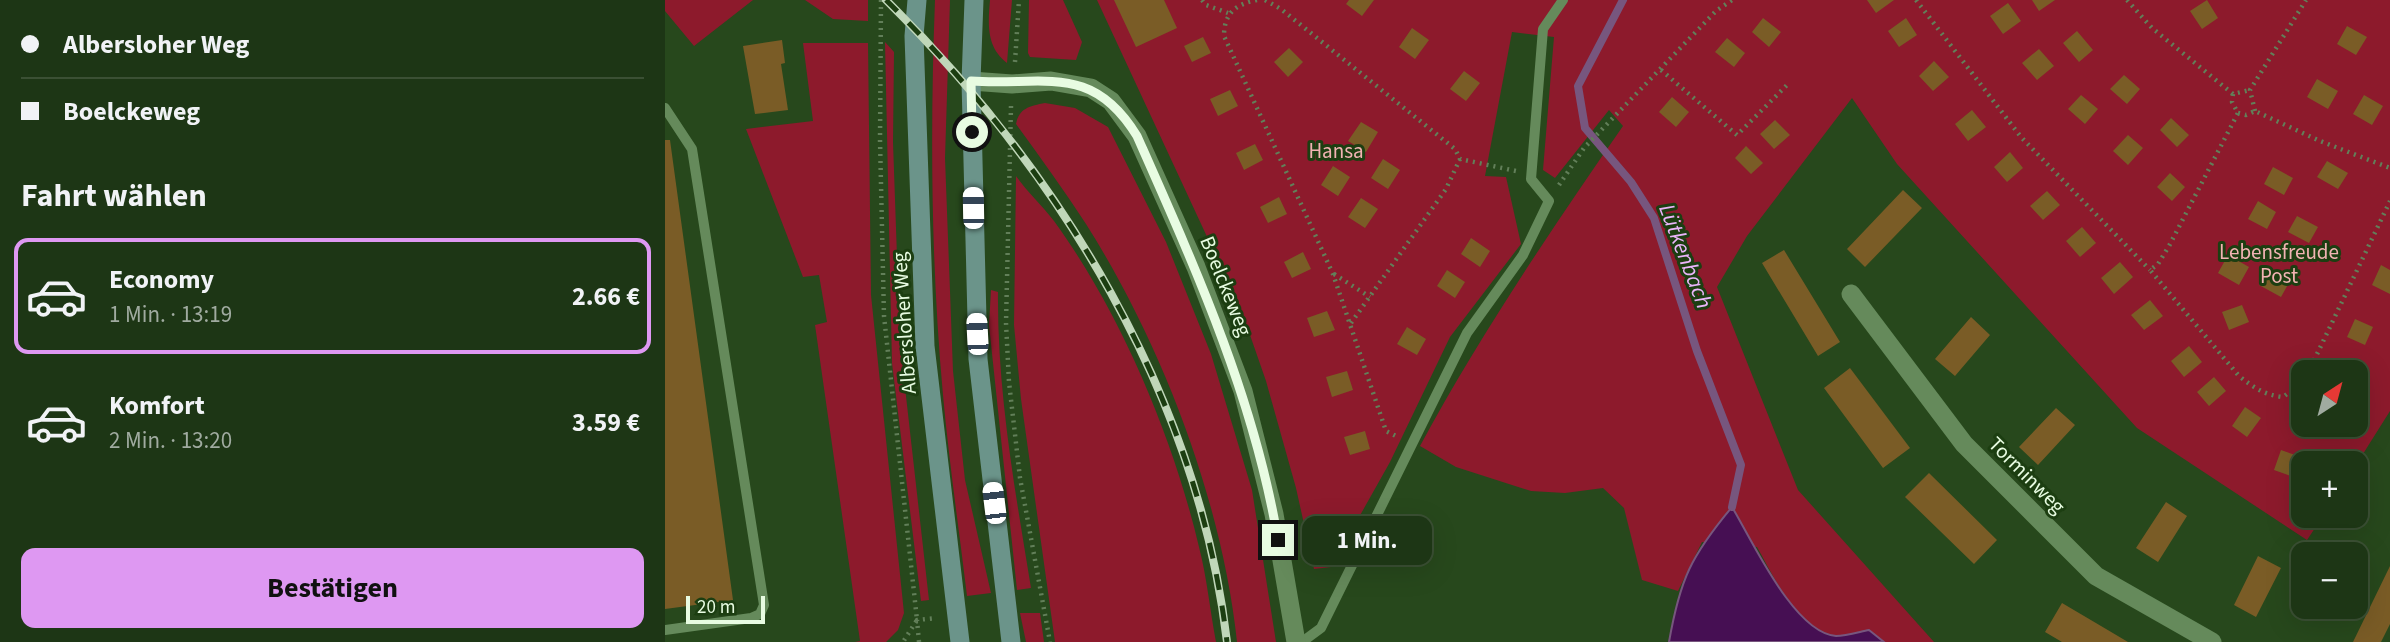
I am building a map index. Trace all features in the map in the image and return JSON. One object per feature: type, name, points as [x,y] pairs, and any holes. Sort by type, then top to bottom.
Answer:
[{"type":"main road","name":"Albersloher Weg","points":[[917,0],[914,36],[925,346],[960,642]]},
{"type":"main road","points":[[974,0],[971,81],[978,359],[1011,642]]},
{"type":"street","name":"Boelckeweg","points":[[971,81],[1013,84],[1051,81],[1091,88],[1111,101],[1137,136],[1196,267],[1243,391],[1274,514],[1296,642]]},
{"type":"street","name":"Torminweg","points":[[1851,294],[1964,444],[2096,576],[2212,642]]},
{"type":"lane","points":[[1302,642],[1321,628],[1467,333],[1523,255],[1549,201],[1538,191],[1531,173],[1543,29],[1563,0]]},
{"type":"lane","points":[[665,108],[692,149],[764,605],[759,614],[751,618],[665,630]]},
{"type":"path","points":[[881,0],[884,316],[919,642]]},
{"type":"path","points":[[1019,0],[1013,84],[1006,323],[1009,382],[1020,478],[1049,642]]},
{"type":"path","points":[[1202,0],[1206,5],[1229,13]]},
{"type":"path","points":[[1257,0],[1246,2],[1229,13],[1224,23],[1224,36],[1333,274],[1386,431],[1413,444]]},
{"type":"path","points":[[1265,0],[1280,9],[1455,149],[1460,159]]},
{"type":"path","points":[[1549,201],[1584,148],[1716,11],[1731,0]]},
{"type":"path","points":[[1916,0],[2021,137],[2150,270],[2239,376],[2268,396],[2283,397],[2291,391]]},
{"type":"path","points":[[2127,0],[2152,28],[2233,94]]},
{"type":"path","points":[[2233,94],[2250,90],[2306,0]]},
{"type":"path","points":[[1661,70],[1737,135],[1787,85]]},
{"type":"path","points":[[2250,90],[2255,111]]},
{"type":"path","points":[[2233,94],[2232,102],[2238,113],[2246,115],[2255,111],[2320,141],[2390,168]]},
{"type":"path","points":[[2150,270],[2158,264],[2169,246],[2238,113]]},
{"type":"path","points":[[1460,159],[1531,173]]},
{"type":"path","points":[[1350,324],[1446,189],[1460,159]]},
{"type":"path","points":[[2314,360],[2390,201]]},
{"type":"path","points":[[1333,274],[1370,297]]},
{"type":"path","points":[[903,642],[917,620]]},
{"type":"green space","points":[[665,0],[753,0],[694,46],[665,11]]},
{"type":"green space","points":[[805,0],[868,0],[868,21],[833,19]]},
{"type":"green space","points":[[935,0],[950,0],[945,158],[953,371],[965,480],[991,593],[967,596],[945,420],[936,296],[932,148]]},
{"type":"green space","points":[[990,0],[1012,0],[1007,63],[995,50],[992,42],[989,26]]},
{"type":"green space","points":[[1029,0],[1063,0],[1082,42],[1076,60],[1030,57]]},
{"type":"green space","points":[[1097,0],[2390,0],[2390,411],[2365,451],[2291,451],[2291,528],[2315,528],[2307,540],[2137,428],[1897,164],[1852,98],[1747,236],[1717,287],[1798,490],[1934,642],[1884,642],[1869,630],[1840,636],[1823,632],[1810,625],[1799,614],[1779,587],[1757,547],[1702,542],[1678,591],[1642,580],[1624,508],[1603,488],[1565,493],[1531,491],[1456,467],[1420,446],[1492,323],[1623,126],[1609,110],[1555,178],[1543,170],[1554,37],[1512,32],[1485,176],[1506,177],[1521,244],[1450,337],[1390,462],[1331,567],[1314,569],[1296,488],[1266,381],[1242,312]]},
{"type":"green space","points":[[885,42],[894,52],[893,142],[900,343],[929,600],[921,601],[892,363]]},
{"type":"green space","points":[[803,43],[868,43],[871,295],[904,613],[898,630],[886,642],[855,642],[860,641],[815,325],[827,322],[819,275],[803,277],[746,129],[813,121]]},
{"type":"green space","points":[[1045,103],[1075,108],[1108,127],[1166,242],[1211,354],[1252,490],[1276,642],[1237,642],[1218,534],[1203,479],[1163,372],[1114,271],[1061,186],[1016,124],[1023,111]]},
{"type":"green space","points":[[1016,176],[1054,221],[1078,257],[1101,295],[1142,377],[1188,505],[1202,559],[1216,642],[1055,642],[1021,399],[1014,325]]},
{"type":"green space","points":[[991,290],[998,292],[1004,403],[1031,588],[1017,590],[989,325]]},
{"type":"green space","points":[[1020,613],[1040,613],[1044,642],[1026,642]]},
{"type":"shaded area","points":[[1732,507],[1776,583],[1805,619],[1820,631],[1836,636],[1869,630],[1884,642],[1669,642],[1678,601],[1689,569],[1706,540]]},
{"type":"building","points":[[1114,0],[1164,0],[1177,28],[1136,47]]},
{"type":"building","points":[[1349,0],[1374,0],[1362,16],[1346,4]]},
{"type":"building","points":[[1867,0],[1894,0],[1876,13]]},
{"type":"building","points":[[2032,0],[2055,0],[2039,11]]},
{"type":"building","points":[[2207,0],[2218,18],[2202,29],[2190,11]]},
{"type":"building","points":[[2008,3],[2021,21],[2003,34],[1990,16]]},
{"type":"building","points":[[1763,18],[1781,32],[1769,47],[1752,32]]},
{"type":"building","points":[[1906,18],[1917,35],[1899,47],[1888,31]]},
{"type":"building","points":[[2347,26],[2367,37],[2356,55],[2337,44]]},
{"type":"building","points":[[1412,28],[1429,40],[1415,59],[1399,47]]},
{"type":"building","points":[[2077,31],[2093,50],[2079,62],[2063,43]]},
{"type":"building","points":[[1203,37],[1211,53],[1192,62],[1184,46]]},
{"type":"building","points":[[1727,38],[1745,53],[1734,67],[1715,52]]},
{"type":"building","points":[[782,40],[785,63],[781,64],[788,110],[755,114],[743,46]]},
{"type":"building","points":[[1289,48],[1303,62],[1288,77],[1274,62]]},
{"type":"building","points":[[2039,49],[2054,66],[2037,80],[2022,63]]},
{"type":"building","points":[[1934,61],[1949,77],[1933,91],[1919,76]]},
{"type":"building","points":[[1464,71],[1480,83],[1466,101],[1450,89]]},
{"type":"building","points":[[2124,75],[2140,89],[2127,104],[2110,89]]},
{"type":"building","points":[[2317,79],[2338,91],[2328,109],[2307,97]]},
{"type":"building","points":[[1230,90],[1238,106],[1218,116],[1210,99]]},
{"type":"building","points":[[2081,95],[2098,109],[2085,124],[2068,109]]},
{"type":"building","points":[[2364,95],[2383,106],[2372,125],[2353,114]]},
{"type":"building","points":[[1672,97],[1689,112],[1676,127],[1659,112]]},
{"type":"building","points":[[1972,110],[1986,127],[1968,141],[1955,124]]},
{"type":"building","points":[[2171,118],[2189,135],[2177,147],[2160,130]]},
{"type":"building","points":[[1775,120],[1790,135],[1774,149],[1760,134]]},
{"type":"building","points":[[1361,122],[1378,132],[1366,152],[1348,141]]},
{"type":"building","points":[[2128,135],[2143,148],[2128,165],[2113,151]]},
{"type":"building","points":[[665,140],[670,140],[733,600],[665,609]]},
{"type":"building","points":[[1255,144],[1263,160],[1244,170],[1236,153]]},
{"type":"building","points":[[1746,146],[1763,163],[1751,174],[1735,158]]},
{"type":"building","points":[[2010,152],[2023,168],[2007,182],[1994,167]]},
{"type":"building","points":[[1383,159],[1400,170],[1388,189],[1371,178]]},
{"type":"building","points":[[2327,161],[2348,173],[2338,189],[2317,177]]},
{"type":"building","points":[[1333,166],[1350,177],[1338,196],[1321,185]]},
{"type":"building","points":[[2273,167],[2293,178],[2284,195],[2264,184]]},
{"type":"building","points":[[2170,173],[2185,187],[2172,201],[2157,187]]},
{"type":"building","points":[[1903,190],[1922,208],[1865,267],[1847,249]]},
{"type":"building","points":[[2047,191],[2060,205],[2043,220],[2030,206]]},
{"type":"building","points":[[1279,197],[1287,214],[1268,223],[1260,207]]},
{"type":"building","points":[[1361,198],[1378,209],[1365,228],[1348,217]]},
{"type":"building","points":[[2258,201],[2276,212],[2267,229],[2248,219]]},
{"type":"building","points":[[2297,216],[2318,227],[2309,243],[2288,232]]},
{"type":"building","points":[[2082,227],[2096,243],[2080,257],[2066,241]]},
{"type":"building","points":[[1471,238],[1490,251],[1480,267],[1461,254]]},
{"type":"building","points":[[1784,250],[1840,342],[1818,356],[1762,263]]},
{"type":"building","points":[[1303,252],[1311,269],[1292,278],[1284,262]]},
{"type":"building","points":[[2228,255],[2249,267],[2239,285],[2218,273]]},
{"type":"building","points":[[2120,262],[2133,277],[2114,294],[2101,278]]},
{"type":"building","points":[[2381,265],[2390,270],[2390,294],[2372,285]]},
{"type":"building","points":[[2269,269],[2290,281],[2281,297],[2259,285]]},
{"type":"building","points":[[1447,270],[1465,282],[1455,298],[1437,286]]},
{"type":"building","points":[[2150,300],[2163,316],[2144,330],[2131,315]]},
{"type":"building","points":[[2242,305],[2249,322],[2229,330],[2222,312]]},
{"type":"building","points":[[1327,311],[1335,330],[1314,337],[1307,318]]},
{"type":"building","points":[[1971,317],[1990,335],[1955,376],[1935,359]]},
{"type":"building","points":[[2355,319],[2373,327],[2365,345],[2347,337]]},
{"type":"building","points":[[1407,327],[1426,339],[1417,355],[1397,344]]},
{"type":"building","points":[[2189,346],[2202,362],[2184,377],[2171,361]]},
{"type":"building","points":[[1850,368],[1910,448],[1883,468],[1824,388]]},
{"type":"building","points":[[1347,371],[1353,390],[1332,397],[1326,377]]},
{"type":"building","points":[[2214,377],[2226,391],[2209,406],[2197,392]]},
{"type":"building","points":[[2245,407],[2261,418],[2247,437],[2232,426]]},
{"type":"building","points":[[2056,408],[2075,425],[2038,465],[2019,447]]},
{"type":"building","points":[[1365,431],[1370,449],[1350,455],[1344,437]]},
{"type":"building","points":[[2281,450],[2291,454],[2291,476],[2274,470]]},
{"type":"building","points":[[1929,473],[1997,540],[1974,564],[1905,497]]},
{"type":"building","points":[[2166,502],[2187,516],[2158,562],[2136,548]]},
{"type":"building","points":[[2258,556],[2281,568],[2256,617],[2234,605]]},
{"type":"building","points":[[2390,566],[2390,624],[2381,642],[2353,642],[2364,619],[2368,619],[2368,611]]},
{"type":"building","points":[[2062,603],[2128,642],[2062,642],[2045,632]]},
{"type":"waterway","name":"Lütkenbach","points":[[1623,0],[1578,86],[1585,128],[1631,182],[1654,218],[1697,351],[1741,465],[1732,507]]},
{"type":"railway","points":[[886,0],[949,67],[1009,138],[1063,214],[1111,293],[1152,376],[1186,462],[1211,551],[1227,642]]},
{"type":"route","points":[[972,132],[971,81],[1013,84],[1051,81],[1091,88],[1111,101],[1126,116],[1196,267],[1243,391],[1278,540]]},
{"type":"park label","name":"Hansa","points":[[1336,151]]},
{"type":"park label","name":"Lebensfreude Post","points":[[2279,264]]}]
